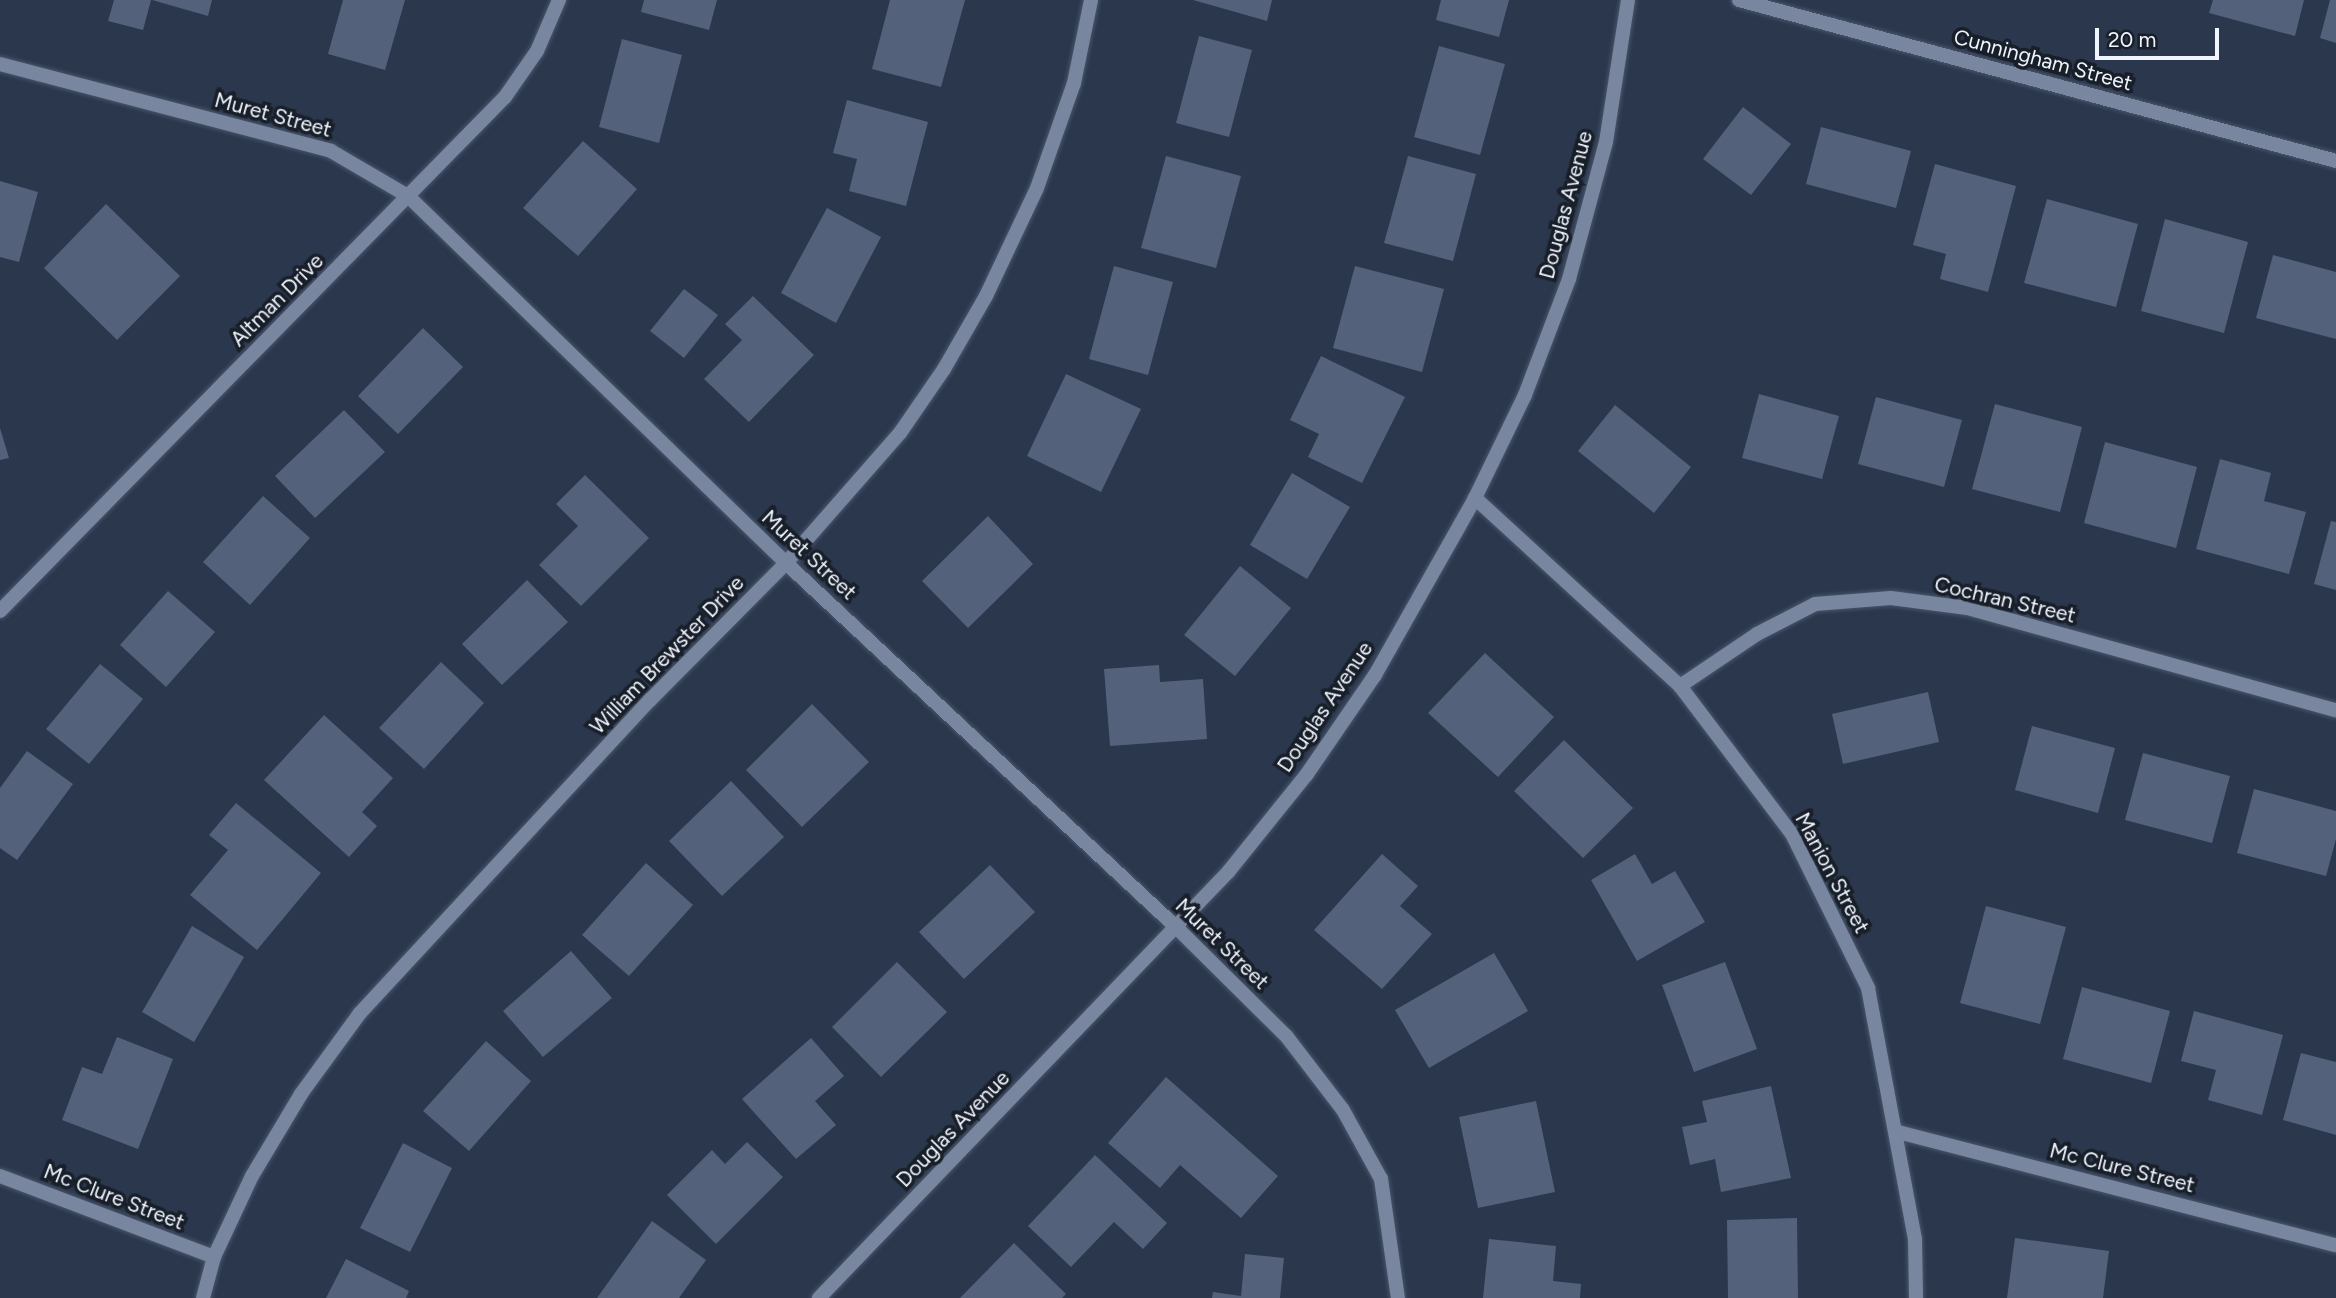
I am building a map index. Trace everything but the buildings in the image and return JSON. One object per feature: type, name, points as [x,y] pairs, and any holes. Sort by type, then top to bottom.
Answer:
[{"type":"street","name":"Altman Drive","points":[[2,605],[505,97],[537,51],[559,0]]},
{"type":"street","name":"William Brewster Drive","points":[[202,1298],[214,1257],[252,1176],[302,1094],[360,1013],[641,710],[786,564],[900,433],[986,296],[1037,188],[1074,83],[1091,0]]},
{"type":"street","name":"Douglas Avenue","points":[[819,1298],[1176,927],[1307,774],[1375,675],[1475,498],[1525,395],[1569,279],[1606,142],[1628,0]]},
{"type":"street","name":"Cunningham Street","points":[[1738,0],[2336,161]]},
{"type":"street","name":"Muret Street","points":[[0,64],[331,151],[408,196],[786,564],[1176,927],[1287,1037],[1343,1110],[1381,1180],[1398,1298]]},
{"type":"street","name":"Manion Street","points":[[1475,498],[1680,686],[1792,834],[1868,988],[1898,1132],[1915,1240],[1916,1298]]},
{"type":"street","name":"Cochran Street","points":[[1680,686],[1758,634],[1815,604],[1891,598],[1967,608],[2336,710]]},
{"type":"street","name":"Mc Clure Street","points":[[1898,1132],[2336,1245]]},
{"type":"street","name":"Mc Clure Street","points":[[0,1176],[214,1257]]}]
